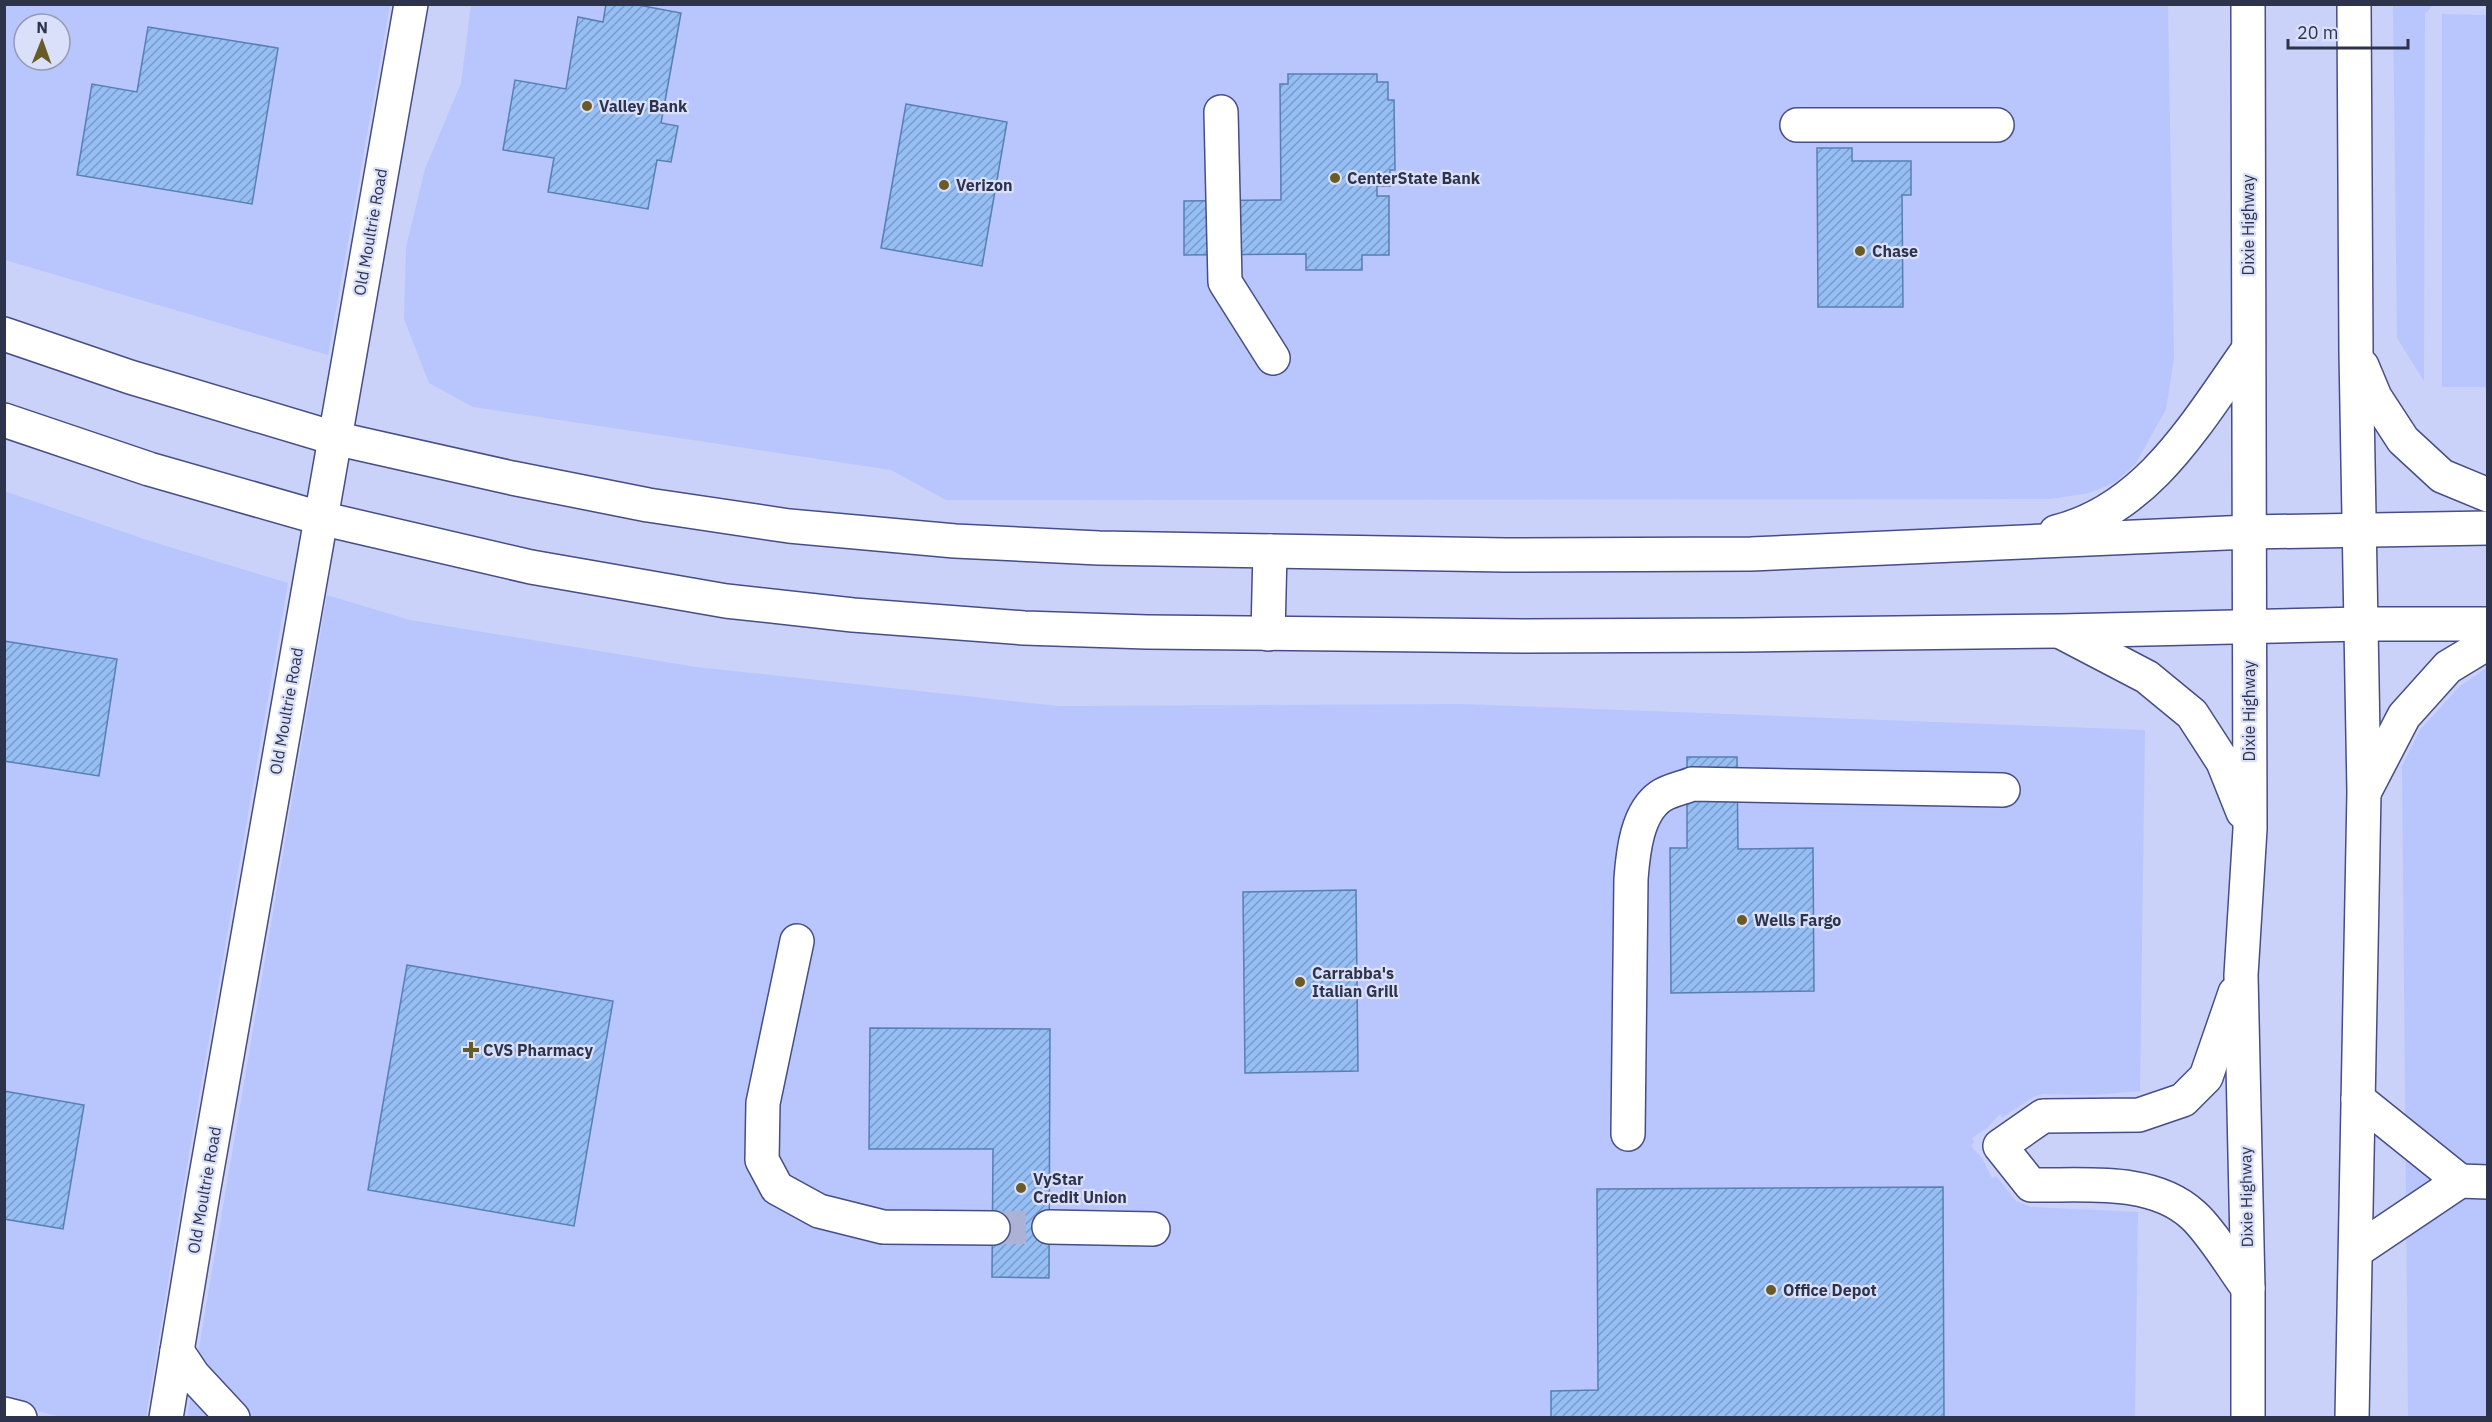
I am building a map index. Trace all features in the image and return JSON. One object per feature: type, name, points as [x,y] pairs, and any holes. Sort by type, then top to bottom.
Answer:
[{"type":"main road","name":"Old Moultrie Road","points":[[166,1418],[320,518],[411,4]]},
{"type":"main road","name":"Dixie Highway","points":[[2248,4],[2250,829],[2241,975],[2248,1288],[2248,1418]]},
{"type":"main road","points":[[2352,1418],[2364,792],[2356,352],[2355,4]]},
{"type":"main road","points":[[1221,112],[1225,282],[1273,358]]},
{"type":"main road","points":[[1797,124],[1997,125]]},
{"type":"main road","points":[[4,334],[130,377],[334,438],[512,478],[648,505],[789,526],[956,541],[1099,548],[1505,555],[1751,554],[2249,532],[2487,528]]},
{"type":"main road","points":[[2020,542],[2066,530],[2113,508],[2154,475],[2176,452],[2248,350]]},
{"type":"main road","points":[[2356,352],[2374,397],[2403,440],[2442,476],[2487,495]]},
{"type":"main road","points":[[4,420],[149,469],[320,518],[531,567],[726,601],[853,615],[1024,628],[1268,634],[1709,635],[2487,624]]},
{"type":"main road","points":[[1268,634],[1270,551]]},
{"type":"main road","points":[[2060,631],[2147,677],[2192,714],[2223,762],[2250,829]]},
{"type":"main road","points":[[2364,792],[2404,716],[2448,667],[2487,643]]},
{"type":"main road","points":[[1628,1134],[1631,879],[1634,843],[1643,818],[1660,796],[1692,784],[2003,790]]},
{"type":"main road","points":[[797,941],[763,1103],[762,1160],[777,1188],[819,1211],[884,1227],[993,1228]]},
{"type":"main road","points":[[2241,975],[2206,1077],[2183,1100],[2139,1115],[2043,1116],[2000,1146],[2031,1185],[2134,1187],[2169,1197],[2194,1216],[2248,1288]]},
{"type":"main road","points":[[2356,1251],[2474,1181],[2358,1099]]},
{"type":"main road","points":[[1049,1227],[1153,1229]]},
{"type":"main road","points":[[177,1351],[193,1375],[233,1418]]},
{"type":"main road","points":[[4,1414],[20,1418]]},
{"type":"shaded area","points":[[4,5],[390,5],[328,355],[5,260]]},
{"type":"shaded area","points":[[471,5],[2168,5],[2174,358],[2166,409],[2136,463],[2116,482],[2089,493],[2050,499],[946,500],[891,470],[473,407],[429,383],[404,319],[406,247],[425,169],[461,83]]},
{"type":"shaded area","points":[[2393,5],[2433,5],[2425,14],[2424,381],[2397,338]]},
{"type":"shaded area","points":[[2442,14],[2487,15],[2487,387],[2442,387]]},
{"type":"shaded area","points":[[4,491],[150,541],[288,583],[146,1417],[60,1417],[5,1402]]},
{"type":"shaded area","points":[[327,595],[410,620],[696,667],[1058,706],[1462,704],[2145,730],[2140,1091],[2093,1095],[2043,1094],[2033,1097],[2003,1117],[2000,1114],[1987,1128],[1972,1138],[1974,1142],[1971,1146],[1983,1160],[1992,1178],[1996,1176],[2016,1201],[2031,1207],[2138,1212],[2135,1417],[187,1418]]},
{"type":"shaded area","points":[[2487,668],[2487,1417],[2408,1417],[2402,766],[2420,730],[2460,686]]},
{"type":"building","name":"Valley Bank","points":[[606,4],[633,4],[681,13],[661,123],[678,126],[671,162],[657,160],[648,209],[548,192],[554,158],[503,150],[515,80],[566,89],[578,17],[603,22]]},
{"type":"building","points":[[148,27],[278,48],[252,204],[77,175],[92,84],[137,92]]},
{"type":"building","name":"CenterState Bank","points":[[1288,74],[1377,74],[1377,82],[1388,82],[1388,100],[1394,100],[1395,170],[1390,170],[1390,186],[1377,186],[1377,196],[1389,196],[1389,255],[1362,255],[1362,270],[1306,270],[1306,254],[1184,255],[1184,201],[1281,200],[1280,84],[1288,84]]},
{"type":"building","name":"Verizon","points":[[906,104],[1007,122],[982,266],[881,248]]},
{"type":"building","name":"Chase","points":[[1817,148],[1852,148],[1852,161],[1911,161],[1911,195],[1902,195],[1903,307],[1818,307]]},
{"type":"building","points":[[4,641],[117,659],[99,776],[4,761]]},
{"type":"building","name":"Wells Fargo","points":[[1687,757],[1737,757],[1738,849],[1813,848],[1814,991],[1671,993],[1670,848],[1687,848]]},
{"type":"building","name":"Carrabba's Italian Grill","points":[[1356,890],[1358,1071],[1245,1073],[1243,892]]},
{"type":"building","name":"CVS Pharmacy","points":[[407,965],[613,1001],[574,1226],[368,1190]]},
{"type":"building","name":"VyStar Credit Union","points":[[870,1028],[1050,1029],[1049,1278],[992,1277],[993,1149],[869,1149]]},
{"type":"building","points":[[4,1091],[84,1105],[63,1229],[4,1219]]},
{"type":"building","name":"Office Depot","points":[[1943,1187],[1944,1418],[1551,1418],[1551,1391],[1598,1390],[1597,1189]]},
{"type":"tunnel","points":[[993,1228],[1049,1227]]},
{"type":"place","name":"Valley Bank","points":[[587,106]]},
{"type":"place","name":"CenterState Bank","points":[[1335,178]]},
{"type":"place","name":"Verizon","points":[[944,185]]},
{"type":"place","name":"Chase","points":[[1860,251]]},
{"type":"place","name":"Wells Fargo","points":[[1742,920]]},
{"type":"place","name":"Carrabba's Italian Grill","points":[[1300,982]]},
{"type":"place","name":"CVS Pharmacy","points":[[471,1050]]},
{"type":"place","name":"VyStar Credit Union","points":[[1021,1188]]},
{"type":"place","name":"Office Depot","points":[[1771,1290]]}]
